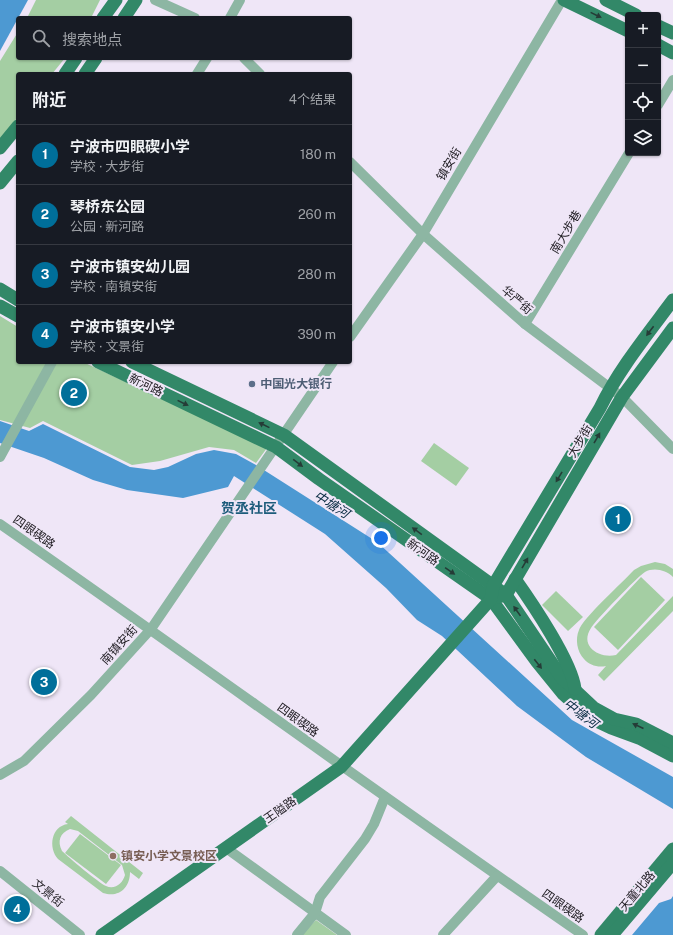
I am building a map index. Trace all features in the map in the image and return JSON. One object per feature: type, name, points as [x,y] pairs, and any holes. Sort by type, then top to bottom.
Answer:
[{"type":"main road","points":[[104,16],[116,0]]},
{"type":"main road","points":[[125,16],[136,0]]},
{"type":"main road","points":[[563,0],[625,30]]},
{"type":"main road","points":[[606,0],[630,12]]},
{"type":"main road","points":[[661,28],[673,34]]},
{"type":"main road","points":[[661,47],[673,53]]},
{"type":"main road","points":[[66,72],[75,60]]},
{"type":"main road","points":[[86,72],[95,60]]},
{"type":"main road","points":[[0,148],[16,128]]},
{"type":"main road","points":[[0,183],[16,163]]},
{"type":"main road","points":[[0,289],[16,299]]},
{"type":"main road","name":"大步街","points":[[491,599],[494,586],[600,408],[610,388],[624,366],[673,300]]},
{"type":"main road","points":[[0,306],[16,315]]},
{"type":"main road","name":"大步街","points":[[506,595],[622,397],[673,328]]},
{"type":"main road","name":"新河路","points":[[102,364],[276,447],[319,479],[491,599],[536,662],[563,694],[590,718],[611,728],[641,739],[673,756]]},
{"type":"main road","name":"新河路","points":[[136,364],[284,435],[506,595],[562,678],[594,708],[614,719],[636,724],[673,743]]},
{"type":"main road","points":[[515,579],[553,638],[567,665],[575,690]]},
{"type":"main road","points":[[491,599],[506,595]]},
{"type":"main road","name":"王隘路","points":[[102,935],[341,767],[491,599]]},
{"type":"main road","name":"天童北路","points":[[601,935],[673,849]]},
{"type":"main road","points":[[612,935],[673,863]]},
{"type":"street","points":[[155,0],[191,16]]},
{"type":"street","points":[[231,16],[240,0]]},
{"type":"street","name":"镇安街","points":[[352,334],[423,234],[563,0]]},
{"type":"street","points":[[198,72],[205,60]]},
{"type":"street","points":[[246,60],[258,72]]},
{"type":"street","points":[[661,100],[673,80]]},
{"type":"street","name":"南大步巷","points":[[525,324],[627,156]]},
{"type":"street","name":"华严街","points":[[352,164],[423,234],[525,324],[622,397],[673,449]]},
{"type":"street","points":[[0,457],[51,364]]},
{"type":"street","points":[[276,447],[332,364]]},
{"type":"street","name":"南镇安街","points":[[0,775],[24,761],[91,695],[151,629],[276,447]]},
{"type":"street","name":"四眼碶路","points":[[0,524],[151,629],[341,767],[583,935]]},
{"type":"street","points":[[297,935],[315,913],[320,897],[365,839],[374,824],[385,797]]},
{"type":"street","points":[[226,848],[346,935]]},
{"type":"street","name":"文景街","points":[[0,871],[80,935]]},
{"type":"street","points":[[443,935],[497,876]]},
{"type":"green space","points":[[36,0],[100,0],[92,16],[28,16]]},
{"type":"green space","points":[[16,35],[16,60],[63,60],[54,72],[16,72],[16,119],[0,139],[0,61]]},
{"type":"green space","points":[[0,316],[16,326],[16,364],[87,364],[267,448],[256,463],[234,450],[209,447],[160,461],[132,465],[43,421],[30,428],[0,420]]},
{"type":"green space","points":[[434,443],[469,468],[456,486],[421,461]]},
{"type":"green space","points":[[655,562],[665,564],[673,569],[673,577],[663,571],[656,570],[648,570],[641,575],[608,608],[591,628],[587,640],[589,646],[597,653],[603,655],[616,655],[673,596],[673,611],[604,681],[598,675],[606,666],[600,667],[586,661],[578,649],[577,641],[579,630],[595,609],[634,570],[641,566]]},
{"type":"green space","points":[[641,577],[665,600],[618,650],[594,627]]},
{"type":"green space","points":[[556,591],[583,617],[568,631],[542,605]]},
{"type":"green space","points":[[71,816],[143,873],[139,879],[130,872],[126,887],[119,893],[103,893],[58,859],[53,849],[53,838],[58,829],[68,824],[65,822]],"holes":[[[70,829],[78,831],[122,865],[125,875],[118,885],[109,887],[102,884],[62,851],[60,847],[60,838],[62,835]]]},
{"type":"green space","points":[[80,834],[121,865],[106,884],[65,853]]},
{"type":"green space","points":[[316,920],[337,935],[301,935]]},
{"type":"water","points":[[0,0],[28,0],[19,16],[16,16],[16,22],[0,51]]},
{"type":"water","points":[[0,421],[29,431],[43,424],[130,467],[154,470],[168,467],[196,454],[214,450],[236,454],[256,465],[377,542],[572,720],[673,777],[673,809],[586,757],[517,706],[442,636],[417,620],[386,588],[325,534],[234,476],[228,487],[183,498],[127,490],[93,480],[44,458],[0,443]]},
{"type":"water","points":[[673,896],[673,935],[632,935],[659,903],[671,899]]},
{"type":"place","name":"中国光大银行","points":[[252,384]]},
{"type":"place","name":"琴桥东公园","points":[[74,393]]},
{"type":"place","name":"宁波市四眼碶小学","points":[[618,519]]},
{"type":"place","name":"宁波市镇安幼儿园","points":[[44,682]]},
{"type":"place","name":"镇安小学文景校区","points":[[113,856]]},
{"type":"place","name":"宁波市镇安小学","points":[[17,909]]},
{"type":"district","name":"贺丞社区","points":[[249,508]]},
{"type":"water label","name":"中塘河","points":[[332,504]]},
{"type":"water label","name":"中塘河","points":[[581,713]]}]
